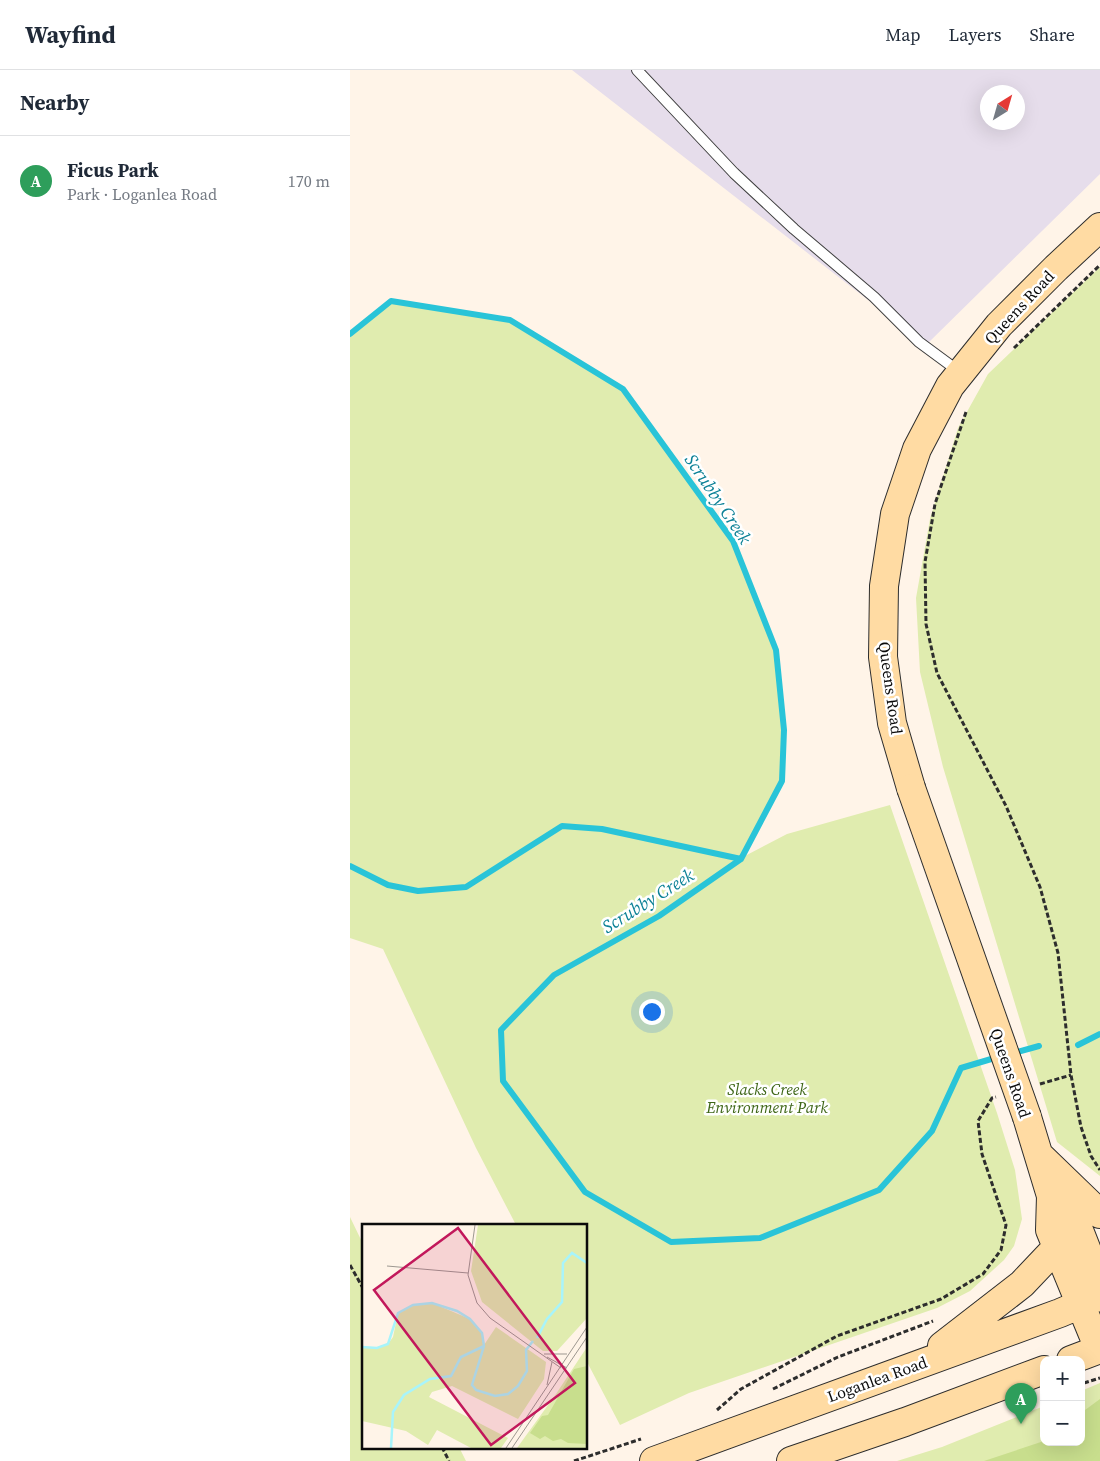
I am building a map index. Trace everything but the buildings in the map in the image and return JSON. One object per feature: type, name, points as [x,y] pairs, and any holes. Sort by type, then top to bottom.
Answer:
[{"type":"street","name":"Queens Road","points":[[1099,1349],[1090,1300],[1057,1247],[1050,1230],[1051,1196],[1027,1118],[911,788],[892,723],[883,657],[884,586],[895,514],[916,449],[950,386],[999,325],[1100,227]]},
{"type":"street","points":[[1038,1154],[1100,1214]]},
{"type":"street","name":"Queens Road","points":[[1051,1196],[1075,1220],[1100,1284]]},
{"type":"street","points":[[917,1364],[1014,1292],[1031,1277],[1057,1247]]},
{"type":"street","name":"Loganlea Road","points":[[654,1461],[1060,1313],[1090,1300]]},
{"type":"street","points":[[1081,1356],[1099,1349]]},
{"type":"street","points":[[791,1461],[905,1422],[1040,1371]]},
{"type":"lane","points":[[637,70],[734,173],[794,229],[874,297],[920,342],[961,373]]},
{"type":"path","points":[[1012,350],[1100,265]]},
{"type":"path","points":[[969,404],[935,504],[925,562],[926,624],[937,674],[1006,806],[1040,887],[1058,953],[1070,1074],[1081,1127],[1092,1156],[1100,1170]]},
{"type":"path","points":[[1035,1086],[1070,1074]]},
{"type":"path","points":[[734,1404],[717,1410],[742,1389],[837,1336],[941,1299],[983,1274],[1001,1250],[1006,1225],[982,1154],[978,1121],[992,1098],[1001,1096]]},
{"type":"path","points":[[350,1265],[362,1286]]},
{"type":"path","points":[[767,1392],[838,1357],[934,1320]]},
{"type":"path","points":[[1085,1383],[1100,1378]]},
{"type":"path","points":[[442,1448],[449,1461]]},
{"type":"shaded area","points":[[572,70],[1100,70],[1100,174],[926,345]]},
{"type":"green space","points":[[1100,267],[1100,1176],[1057,1142],[943,767],[920,672],[916,598],[930,519],[958,428],[988,374]]},
{"type":"green space","name":"Slacks Creek Environment Park","points":[[391,301],[510,320],[623,389],[733,541],[776,650],[784,730],[782,781],[741,858],[787,834],[890,805],[1015,1170],[1022,1219],[1014,1246],[1004,1260],[970,1291],[937,1308],[689,1393],[620,1425],[588,1364],[588,1224],[515,1224],[476,1148],[383,949],[350,938],[350,334]]},
{"type":"green space","points":[[350,1217],[362,1242],[362,1448],[460,1448],[466,1461],[350,1461]]},
{"type":"green space","points":[[1100,1383],[1100,1461],[897,1461],[942,1447],[1040,1408],[1040,1446],[1085,1446],[1085,1389]]},
{"type":"green space","points":[[1100,1399],[1100,1461],[984,1461],[1040,1442],[1040,1446],[1085,1446],[1085,1410]]},
{"type":"waterway","name":"Scrubby Creek","points":[[350,334],[391,301],[510,320],[623,389],[733,541],[776,650],[784,730],[782,781],[741,859],[659,916],[554,975],[501,1030],[503,1081],[585,1192],[671,1242],[760,1238],[879,1190],[932,1131],[961,1068],[998,1057]]},
{"type":"waterway","points":[[350,866],[388,885],[418,891],[466,887],[562,826],[602,829],[741,859]]},
{"type":"waterway","name":"Scrubby Creek","points":[[1078,1045],[1100,1034]]},
{"type":"waterway","name":"Scrubby Creek","points":[[1010,1054],[1039,1046]]},
{"type":"place","name":"Ficus Park","points":[[1021,1424]]}]
